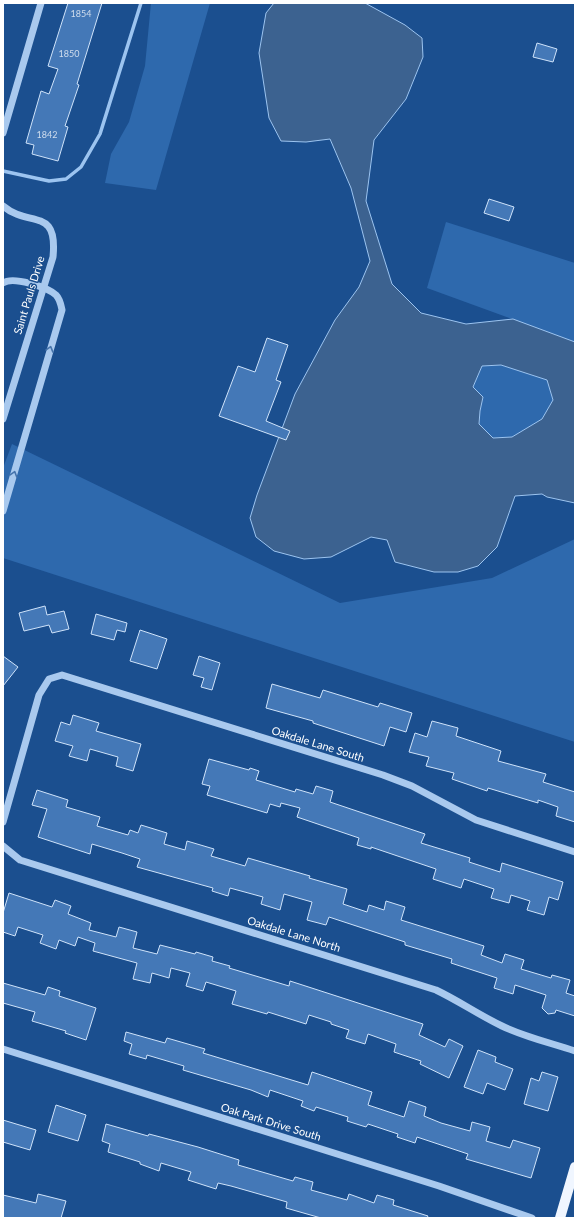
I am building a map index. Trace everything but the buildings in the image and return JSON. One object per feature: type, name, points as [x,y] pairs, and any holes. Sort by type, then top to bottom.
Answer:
[{"type":"main road","points":[[560,1218],[575,1167]]},
{"type":"street","points":[[3,133],[41,3]]},
{"type":"street","name":"Saint Pauls Drive","points":[[3,206],[10,212],[42,221],[50,228],[54,240],[53,257],[3,419]]},
{"type":"street","points":[[3,283],[16,279],[43,288],[56,296],[61,303],[62,310],[3,511]]},
{"type":"street","name":"Oakdale Lane South","points":[[3,822],[39,695],[49,679],[62,675],[383,775],[412,786],[476,820],[575,852]]},
{"type":"street","name":"Oakdale Lane North","points":[[3,847],[20,860],[436,990],[461,1002],[501,1026],[522,1035],[575,1051]]},
{"type":"street","name":"Oak Park Drive South","points":[[3,1049],[424,1182],[532,1218]]},
{"type":"shaded area","points":[[151,3],[210,3],[156,190],[105,183],[111,154],[129,122],[145,66]]},
{"type":"shaded area","points":[[274,3],[365,3],[405,25],[422,38],[423,57],[406,99],[374,140],[366,201],[392,284],[421,313],[466,324],[513,319],[575,342],[575,503],[547,497],[542,494],[515,496],[497,547],[478,566],[458,572],[434,572],[395,562],[387,540],[371,537],[331,557],[304,559],[274,551],[256,537],[250,518],[257,495],[295,394],[335,320],[359,287],[370,261],[351,188],[330,139],[306,142],[281,141],[269,118],[259,53],[266,13]],"holes":[[[501,365],[547,380],[553,400],[542,419],[512,437],[493,438],[479,424],[483,397],[473,387],[482,366]]]},
{"type":"shaded area","points":[[446,222],[575,263],[575,342],[427,288]]},
{"type":"shaded area","points":[[501,365],[547,380],[553,400],[543,419],[512,437],[493,438],[479,424],[483,397],[473,387],[482,366]]},
{"type":"shaded area","points":[[12,444],[340,603],[492,578],[575,539],[575,742],[3,558],[3,468]]},
{"type":"waterway","points":[[3,171],[49,181],[66,179],[81,167],[100,134],[141,3]]}]
